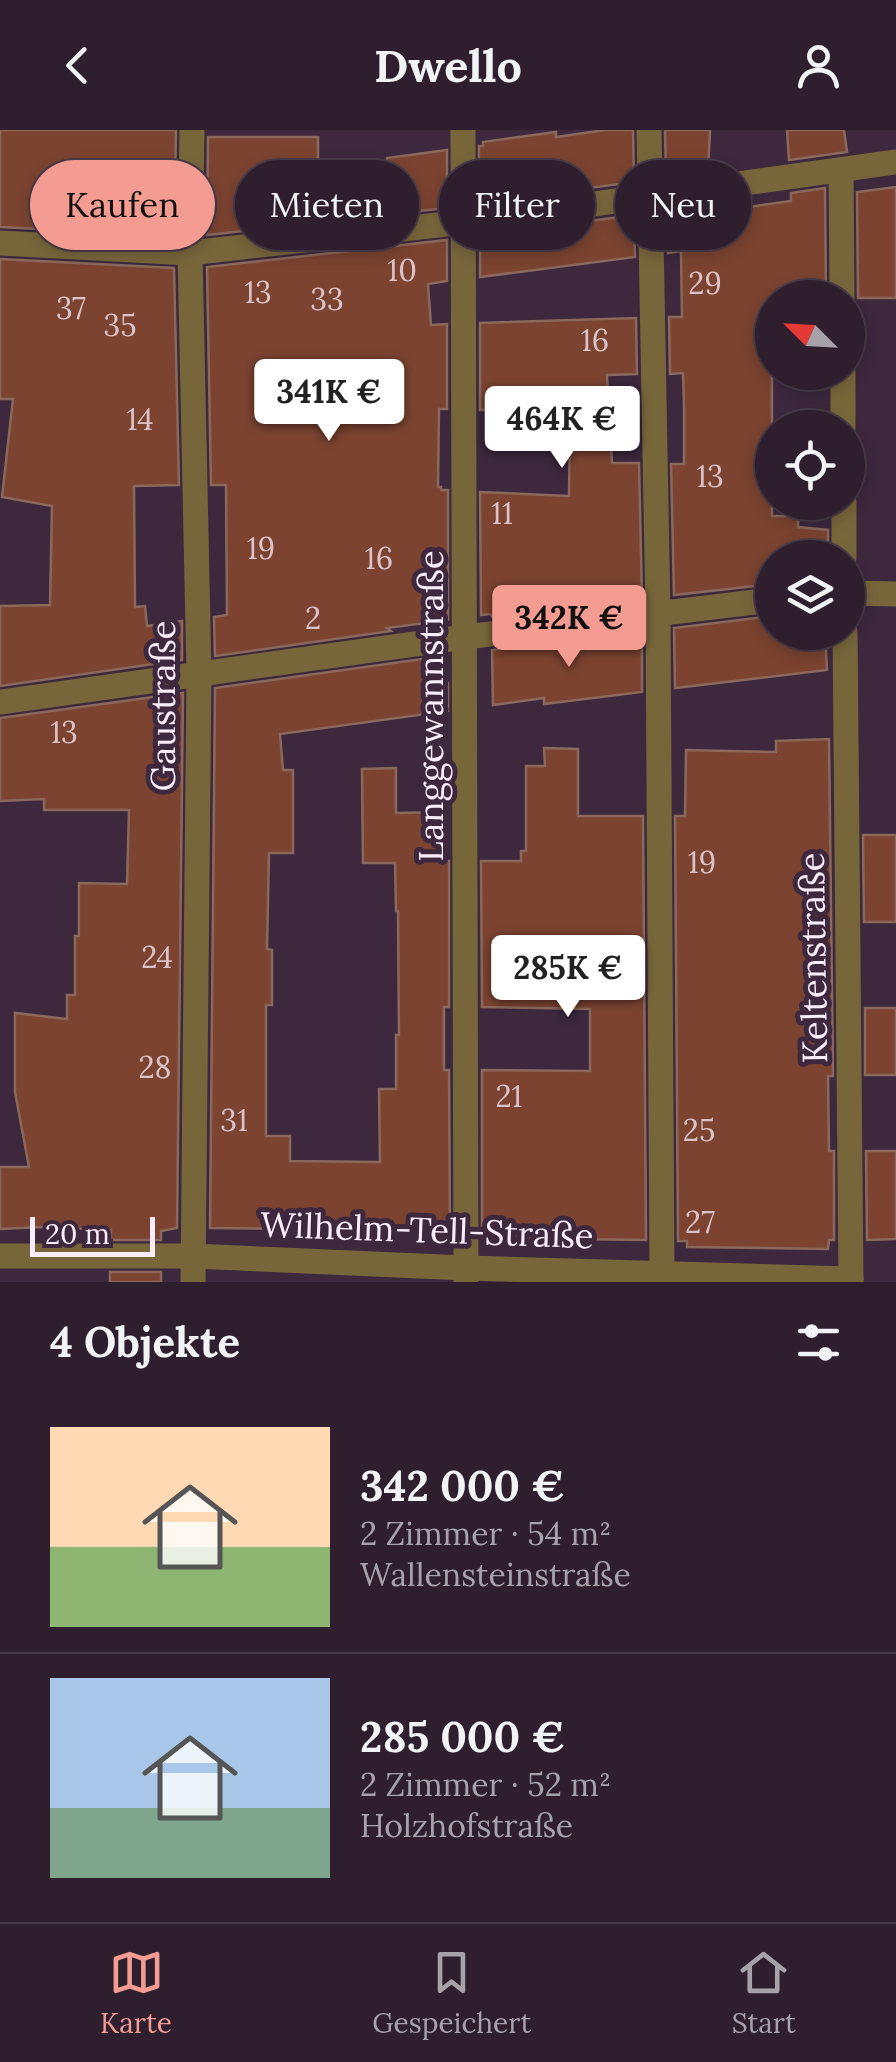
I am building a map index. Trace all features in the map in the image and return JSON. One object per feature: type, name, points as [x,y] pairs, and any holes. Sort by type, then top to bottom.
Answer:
[{"type":"street","name":"Gaustraße","points":[[192,130],[190,253],[199,674],[193,1282]]},
{"type":"street","name":"Langgewannstraße","points":[[463,130],[463,160]]},
{"type":"street","points":[[649,130],[649,160]]},
{"type":"street","points":[[751,181],[896,162]]},
{"type":"street","points":[[841,170],[842,280]]},
{"type":"street","points":[[0,243],[190,253],[439,225]]},
{"type":"street","name":"Langgewannstraße","points":[[464,250],[466,1275]]},
{"type":"street","points":[[651,250],[658,613],[662,1274]]},
{"type":"street","points":[[865,593],[896,594]]},
{"type":"street","points":[[0,702],[465,637],[755,602]]},
{"type":"street","name":"Keltenstraße","points":[[845,650],[852,1280]]},
{"type":"street","name":"Wilhelm-Tell-Straße","points":[[0,1256],[193,1256],[466,1275],[662,1274],[852,1280]]},
{"type":"building","points":[[0,130],[176,130],[175,160],[30,160],[30,229],[0,227]]},
{"type":"building","points":[[633,130],[634,160],[615,160],[615,185],[595,187],[595,160],[479,160],[479,146],[483,142],[556,132],[556,137]]},
{"type":"building","points":[[665,130],[710,130],[709,160],[666,160]]},
{"type":"building","points":[[787,130],[844,130],[847,152],[789,160]]},
{"type":"building","points":[[208,137],[318,137],[318,160],[235,160],[235,232],[215,234],[215,160],[208,160]]},
{"type":"building","points":[[447,150],[447,160],[439,160],[439,209],[419,211],[419,160],[387,158]]},
{"type":"building","points":[[896,187],[896,298],[865,298],[865,280],[858,280],[857,192]]},
{"type":"building","points":[[825,188],[826,280],[755,280],[755,390],[772,390],[772,410],[755,410],[755,520],[798,520],[798,527],[828,530],[828,540],[755,540],[755,586],[674,595],[671,464],[684,464],[684,405],[683,373],[670,374],[669,317],[682,317],[681,251],[668,250],[751,250],[751,207],[791,201],[791,193]]},
{"type":"building","points":[[615,218],[615,250],[635,250],[635,257],[480,277],[480,250],[595,250],[595,220]]},
{"type":"building","points":[[439,241],[439,250],[447,250],[447,281],[428,284],[431,325],[447,324],[447,409],[439,409],[438,487],[448,490],[448,620],[215,656],[214,617],[227,615],[226,485],[211,485],[207,267],[358,250],[419,250],[419,243]]},
{"type":"building","points":[[0,259],[174,268],[179,485],[134,486],[135,607],[145,606],[147,626],[182,621],[182,660],[0,686],[0,606],[50,605],[52,506],[2,497],[13,399],[0,399]]},
{"type":"building","points":[[636,318],[637,374],[607,375],[612,463],[639,463],[642,599],[492,617],[481,615],[480,492],[569,496],[570,417],[557,417],[557,410],[480,410],[480,323]]},
{"type":"building","points":[[755,618],[755,650],[826,650],[827,670],[675,688],[674,628]]},
{"type":"building","points":[[642,632],[642,692],[544,704],[544,698],[493,705],[492,650]]},
{"type":"building","points":[[422,659],[448,683],[448,711],[280,734],[283,770],[293,770],[293,853],[269,853],[267,949],[272,950],[272,1005],[266,1005],[266,1136],[290,1136],[290,1161],[380,1162],[379,1089],[396,1089],[398,911],[395,863],[363,863],[362,769],[396,768],[396,813],[445,812],[449,1007],[444,1007],[444,1070],[449,1070],[450,1233],[210,1228],[215,688]]},
{"type":"building","points":[[183,693],[177,1228],[161,1231],[161,1240],[111,1240],[111,1230],[0,1229],[0,1167],[29,1167],[15,1092],[15,1013],[67,1019],[67,995],[75,995],[79,883],[127,884],[129,810],[44,810],[44,799],[0,801],[0,718]]},
{"type":"building","points":[[829,739],[833,1076],[828,1076],[829,1151],[834,1151],[834,1240],[829,1240],[828,1249],[687,1247],[687,1241],[678,1241],[675,816],[685,816],[686,750],[776,752],[776,741]]},
{"type":"building","points":[[544,748],[578,749],[578,816],[643,816],[646,1240],[496,1238],[496,1233],[482,1233],[482,1070],[590,1071],[590,1009],[482,1007],[481,861],[521,861],[521,851],[526,851],[526,766],[545,766]]},
{"type":"building","points":[[863,835],[896,835],[896,922],[864,922]]},
{"type":"building","points":[[865,1008],[896,1008],[896,1075],[865,1075]]},
{"type":"building","points":[[866,1151],[896,1151],[896,1239],[867,1240]]},
{"type":"building","points":[[110,1272],[161,1272],[161,1282],[110,1282]]}]
